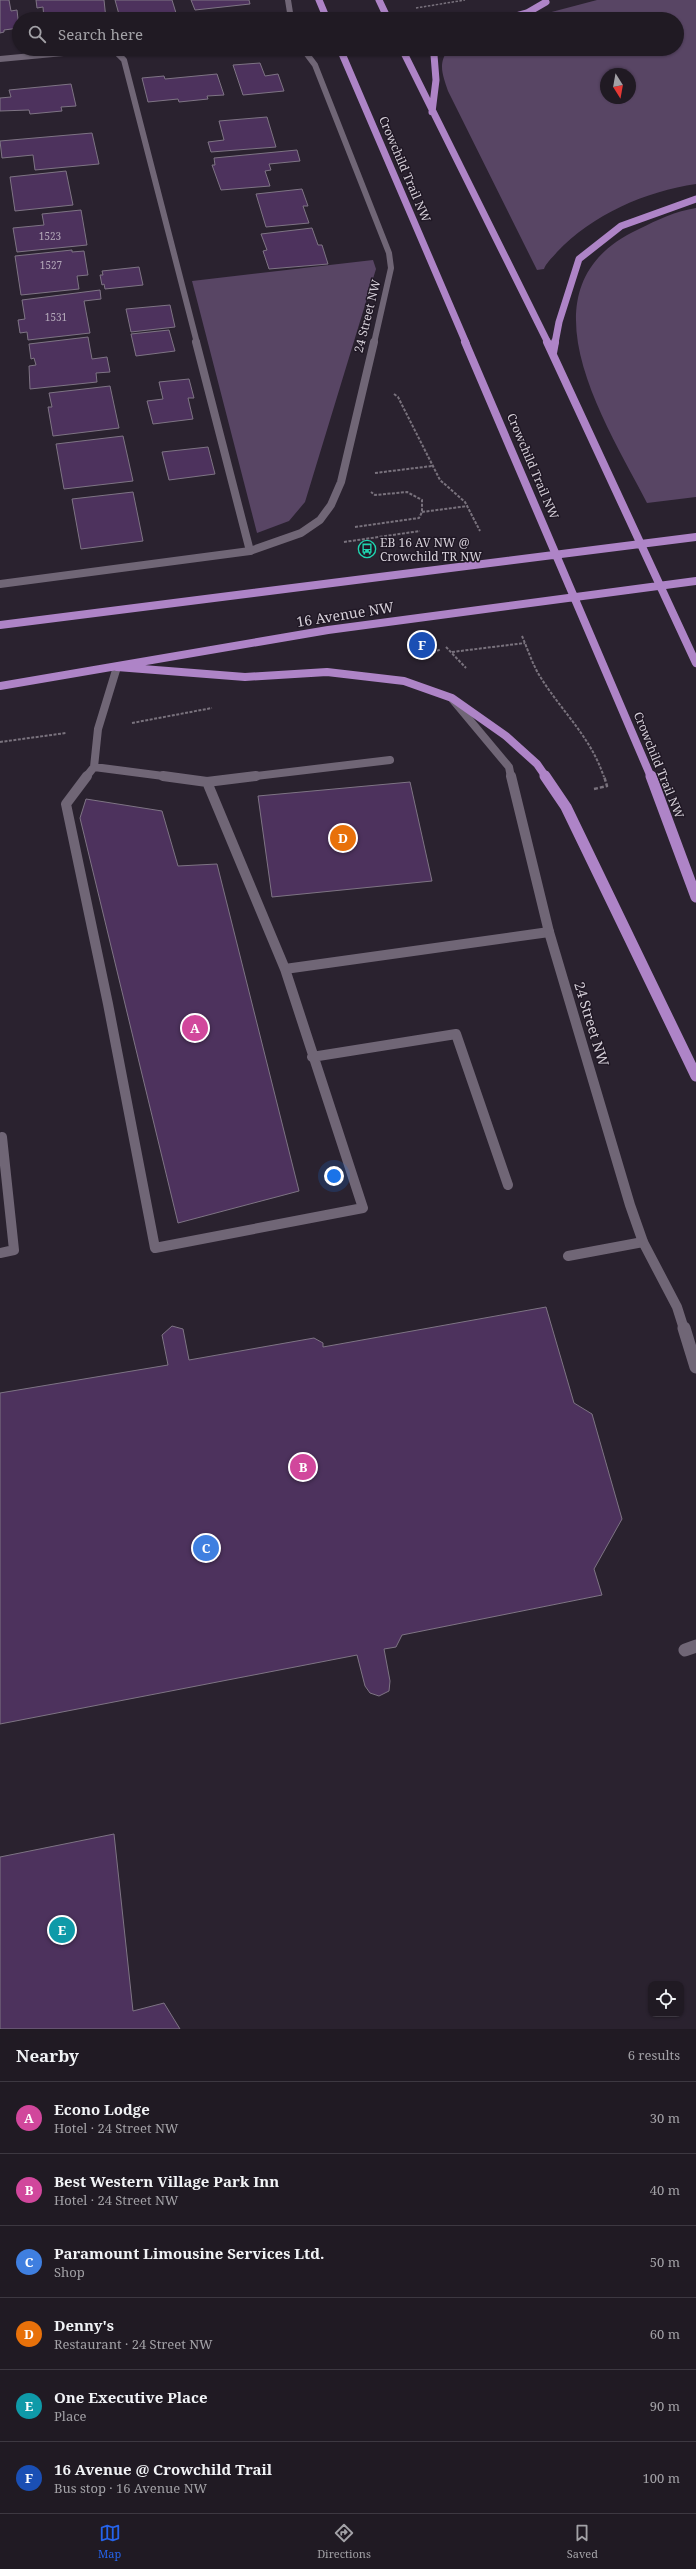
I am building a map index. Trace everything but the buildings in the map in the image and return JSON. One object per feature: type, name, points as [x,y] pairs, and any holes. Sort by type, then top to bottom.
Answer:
[{"type":"highway","points":[[319,0],[324,12]]},
{"type":"highway","points":[[379,0],[385,12]]},
{"type":"highway","points":[[528,12],[546,2]]},
{"type":"highway","name":"Crowchild Trail NW","points":[[343,56],[649,771],[696,897]]},
{"type":"highway","points":[[405,56],[553,353],[696,663]]},
{"type":"highway","points":[[432,112],[436,80],[434,56]]},
{"type":"highway","points":[[553,353],[559,322],[579,259],[621,226],[696,198]]},
{"type":"highway","points":[[0,625],[696,537]]},
{"type":"highway","name":"16 Avenue NW","points":[[0,686],[328,630],[696,581]]},
{"type":"highway","points":[[117,667],[245,677],[327,672],[404,681],[452,698],[506,736],[537,764],[566,807],[696,1076]]},
{"type":"street","points":[[288,0],[291,12]]},
{"type":"street","points":[[0,59],[32,56]]},
{"type":"street","points":[[0,584],[250,551],[124,60],[120,56]]},
{"type":"street","name":"24 Street NW","points":[[250,551],[301,533],[320,520],[331,505],[341,482],[391,268],[389,253],[315,65],[308,56]]},
{"type":"street","points":[[117,667],[98,729],[94,767],[66,804],[108,1004],[155,1248],[363,1208],[312,1057],[285,969],[206,782]]},
{"type":"street","name":"24 Street NW","points":[[452,698],[509,767],[549,932],[630,1205],[642,1242],[677,1307],[696,1368]]},
{"type":"street","points":[[94,767],[206,782],[390,760]]},
{"type":"street","points":[[285,969],[549,932]]},
{"type":"street","points":[[312,1057],[456,1034],[508,1185]]},
{"type":"street","points":[[0,1253],[14,1250],[2,1137]]},
{"type":"street","points":[[568,1256],[642,1242]]},
{"type":"path","points":[[415,8],[465,0]]},
{"type":"path","points":[[390,392],[398,397],[440,480],[468,506],[470,510]]},
{"type":"path","points":[[370,478],[375,474],[432,466]]},
{"type":"path","points":[[348,528],[419,518],[422,512],[422,500],[417,494],[410,492],[375,495],[371,491],[370,485]]},
{"type":"path","points":[[422,512],[468,506]]},
{"type":"path","points":[[340,542],[420,532]]},
{"type":"path","points":[[344,534],[348,541]]},
{"type":"path","points":[[452,652],[525,643],[541,678],[581,730],[598,759],[607,786],[592,789]]},
{"type":"path","points":[[427,656],[451,644]]},
{"type":"path","points":[[446,646],[470,673]]},
{"type":"path","points":[[0,742],[98,729],[219,707]]},
{"type":"shaded area","points":[[597,0],[696,0],[696,184],[658,192],[603,216],[571,239],[557,252],[544,269],[537,270],[448,91],[444,80],[442,64],[444,56],[684,56],[684,12],[552,12]]},
{"type":"shaded area","points":[[696,208],[696,497],[647,503],[611,434],[593,395],[581,357],[576,319],[582,284],[602,254],[639,229],[660,219]]},
{"type":"shaded area","points":[[373,260],[376,269],[305,502],[289,521],[257,533],[192,281]]},
{"type":"place","name":"EB 16 AV NW @ Crowchild TR NW","points":[[367,549]]},
{"type":"place","name":"16 Avenue @ Crowchild Trail","points":[[422,645]]},
{"type":"place","name":"Denny's","points":[[343,838]]},
{"type":"place","name":"Econo Lodge","points":[[195,1028]]},
{"type":"place","name":"Best Western Village Park Inn","points":[[303,1467]]},
{"type":"place","name":"Paramount Limousine Services Ltd.","points":[[206,1548]]},
{"type":"place","name":"One Executive Place","points":[[62,1930]]}]
